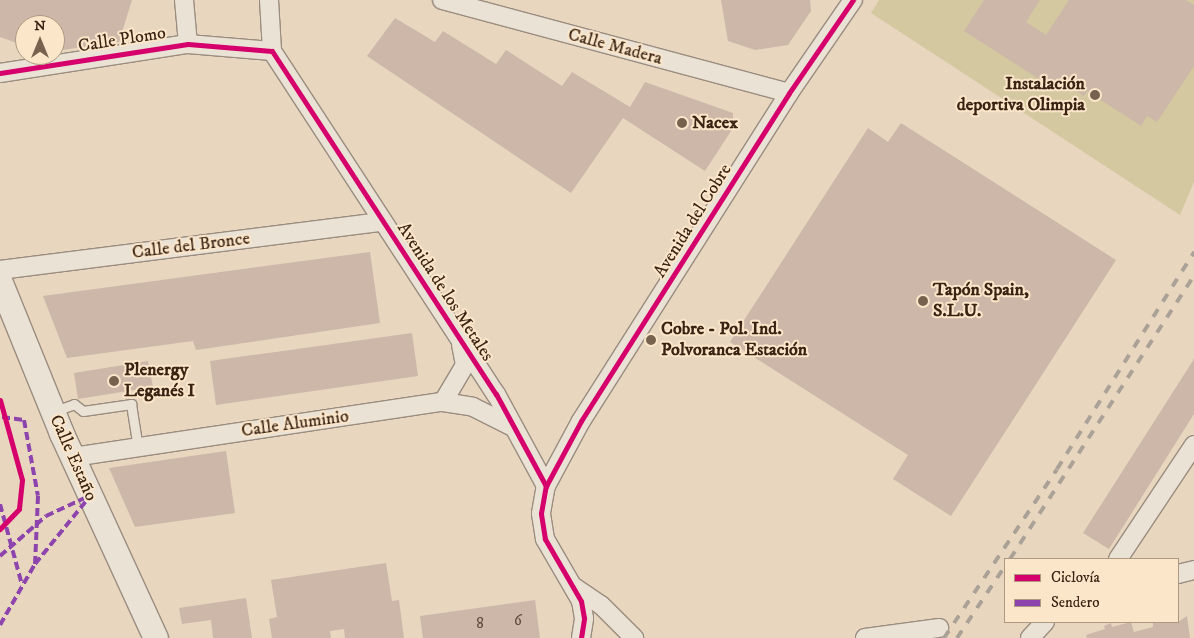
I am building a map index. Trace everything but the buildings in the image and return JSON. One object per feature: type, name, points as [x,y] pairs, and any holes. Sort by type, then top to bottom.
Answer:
[{"type":"main road","name":"Calle Estaño","points":[[0,280],[53,412],[154,636]]},
{"type":"street","points":[[184,0],[188,44],[272,51],[269,0]]},
{"type":"street","name":"Calle Madera","points":[[442,0],[789,93]]},
{"type":"street","name":"Avenida del Cobre","points":[[546,486],[581,421],[789,93],[853,0]]},
{"type":"street","name":"Calle Plomo","points":[[0,73],[188,44]]},
{"type":"street","name":"Avenida de los Metales","points":[[272,51],[496,394],[546,486]]},
{"type":"street","name":"Calle del Bronce","points":[[0,270],[382,222]]},
{"type":"street","points":[[444,402],[465,365],[460,340]]},
{"type":"street","name":"Calle Aluminio","points":[[73,458],[444,402],[474,408],[513,427]]},
{"type":"street","points":[[1119,558],[1194,445]]},
{"type":"street","points":[[546,486],[541,513],[545,539],[572,585],[584,618],[581,638]]},
{"type":"street","points":[[572,585],[601,605],[634,638]]},
{"type":"street","points":[[1030,638],[1045,623]]},
{"type":"street","points":[[865,638],[939,628]]},
{"type":"lane","points":[[53,412],[74,404],[83,411],[131,404],[138,448]]},
{"type":"shaded area","name":"Instalación deportiva Olimpia","points":[[879,0],[1194,0],[1194,182],[1180,215],[871,13]]},
{"type":"railway","points":[[944,638],[1057,469],[1194,252]]},
{"type":"railway","points":[[1011,558],[1194,276]]},
{"type":"railway","points":[[957,638],[1004,568]]},
{"type":"marked path","points":[[2,417],[24,420],[38,496],[35,564]]},
{"type":"marked path","points":[[0,625],[35,564],[90,496]]},
{"type":"marked path","points":[[0,556],[46,516],[87,497]]},
{"type":"marked path","points":[[0,504],[22,585]]},
{"type":"cycle path","points":[[581,638],[584,618],[581,601],[545,539],[541,513],[546,486],[581,421],[789,93],[853,0]]},
{"type":"cycle path","points":[[0,73],[188,44],[272,51],[496,394],[546,486]]},
{"type":"cycle path","points":[[0,400],[22,480],[19,509],[0,529]]},
{"type":"place","name":"Instalación deportiva Olimpia","points":[[1095,95]]},
{"type":"place","name":"Nacex","points":[[682,123]]},
{"type":"place","name":"Tapón Spain, S.L.U.","points":[[923,301]]},
{"type":"place","name":"Cobre - Pol. Ind. Polvoranca Estación","points":[[651,340]]},
{"type":"place","name":"Plenergy Leganés I","points":[[114,381]]}]
